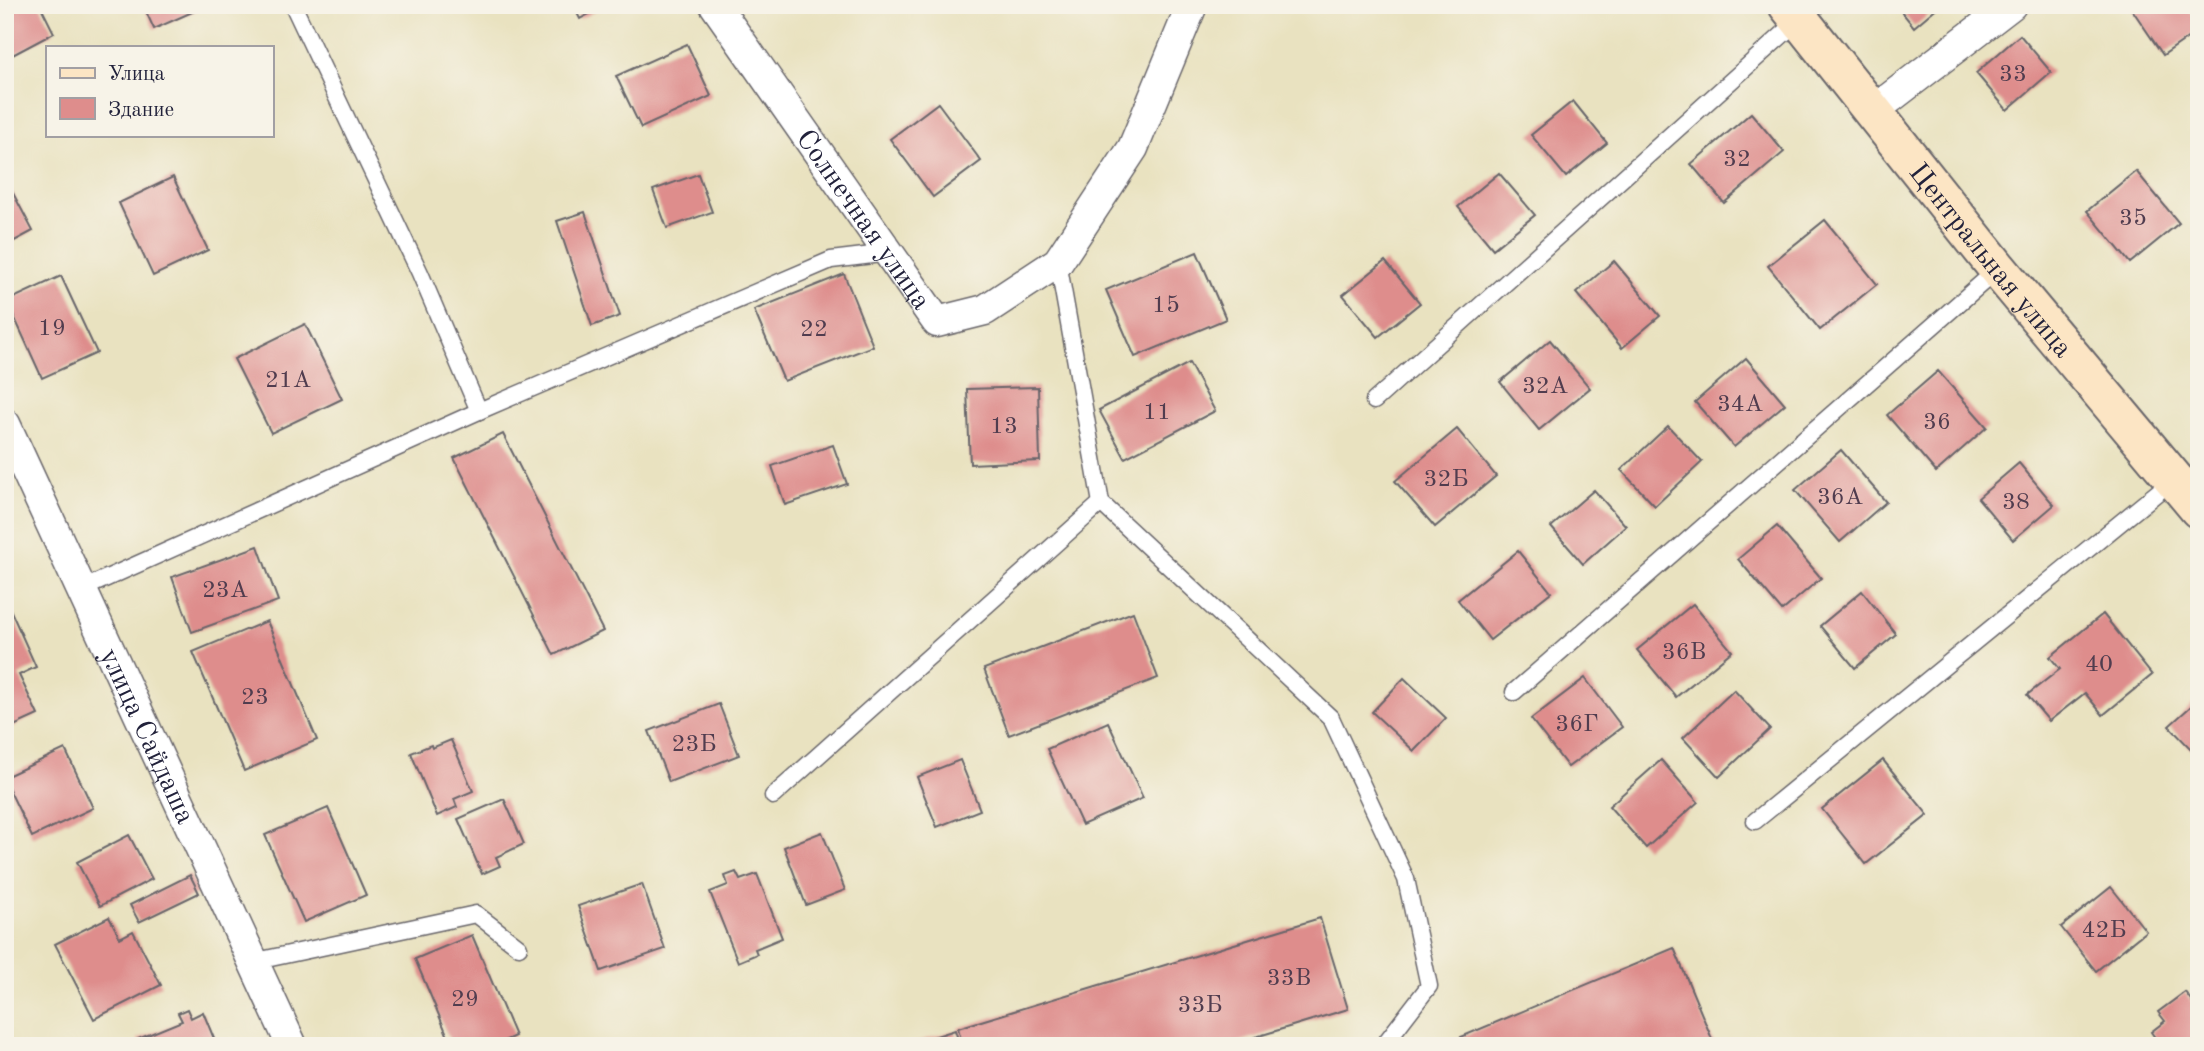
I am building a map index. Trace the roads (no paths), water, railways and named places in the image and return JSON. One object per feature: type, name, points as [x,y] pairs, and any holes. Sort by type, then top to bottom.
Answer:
[{"type":"street","name":"Солнечная улица","points":[[715,5],[936,321],[985,310],[1058,262],[1133,148],[1192,5]]},
{"type":"street","points":[[1873,111],[2011,5]]},
{"type":"street","name":"Центральная улица","points":[[1794,13],[1998,269],[2199,509]]},
{"type":"street","name":"улица Сайдаша","points":[[5,424],[292,1046]]},
{"type":"lane","points":[[293,5],[420,273],[480,411]]},
{"type":"lane","points":[[1374,401],[1794,13]]},
{"type":"lane","points":[[80,590],[480,411],[831,260],[889,253]]},
{"type":"lane","points":[[1058,262],[1101,503],[1331,718],[1406,879],[1429,986],[1383,1046]]},
{"type":"lane","points":[[1514,692],[1998,269]]},
{"type":"lane","points":[[1755,821],[2174,479]]},
{"type":"lane","points":[[773,796],[1101,503]]},
{"type":"lane","points":[[252,962],[476,914],[519,947]]}]
